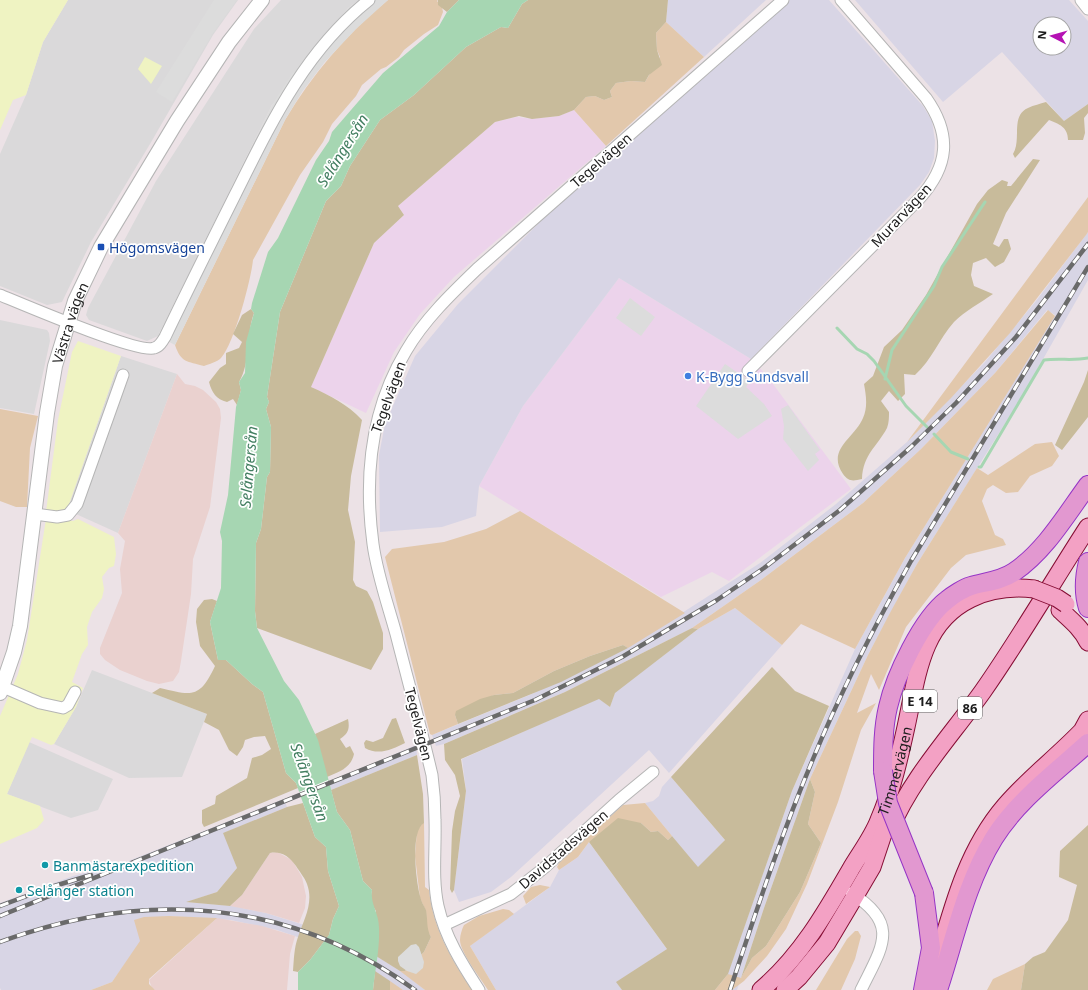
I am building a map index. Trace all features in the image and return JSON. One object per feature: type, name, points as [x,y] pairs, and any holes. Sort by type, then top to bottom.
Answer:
[{"type":"highway","name":"E 14","points":[[923,990],[931,948],[924,893],[888,803],[883,771],[883,738],[888,707],[899,673],[920,633],[936,610],[948,600],[970,586],[979,585],[1013,573],[1030,560],[1043,546],[1088,485]]},
{"type":"highway","points":[[1088,562],[1084,580],[1084,595],[1088,608]]},
{"type":"highway","points":[[938,990],[976,869],[994,838],[1017,808],[1088,743]]},
{"type":"main road","name":"86","points":[[872,866],[898,810],[914,783],[984,690],[1088,527]]},
{"type":"main road","points":[[927,645],[929,631],[939,616],[951,604],[979,585]]},
{"type":"main road","name":"Timmervägen","points":[[761,990],[774,980],[816,928],[879,821],[889,793],[927,645],[940,622],[951,612],[977,595],[991,590],[1016,587],[1032,594]]},
{"type":"main road","name":"Timmervägen","points":[[785,990],[799,977],[827,943],[872,866],[896,794],[928,665],[937,644],[949,624],[967,609],[996,598],[1032,594]]},
{"type":"main road","name":"E 14","points":[[1032,594],[1040,600],[1063,607],[1074,623],[1086,636],[1088,642]]},
{"type":"main road","points":[[1063,607],[1081,617],[1088,626]]},
{"type":"main road","points":[[929,990],[956,896],[972,856],[986,831],[1010,801],[1082,731],[1088,720]]},
{"type":"street","name":"Västra vägen","points":[[1,690],[14,652],[20,626],[47,413],[55,366],[68,322],[87,274],[116,221],[177,122],[229,42],[262,0]]},
{"type":"street","points":[[0,295],[68,322],[144,348],[155,348],[162,342],[283,100],[307,65],[334,33],[369,0]]},
{"type":"street","name":"Tegelvägen","points":[[480,990],[460,960],[444,925],[438,906],[435,884],[435,803],[432,775],[372,544],[369,493],[370,464],[378,416],[406,351],[448,297],[477,269],[782,0]]},
{"type":"street","name":"Murarvägen","points":[[748,371],[928,190],[938,172],[943,156],[943,135],[938,115],[926,98],[841,0]]},
{"type":"street","points":[[1080,0],[1088,9]]},
{"type":"street","points":[[35,514],[57,517],[68,515],[77,504],[122,375]]},
{"type":"street","points":[[1,690],[40,703],[63,708],[68,704],[75,692]]},
{"type":"street","name":"Davidstadsvägen","points":[[444,925],[511,894],[544,868],[619,800],[653,772]]},
{"type":"street","points":[[841,887],[866,903],[875,912],[882,928],[883,935],[879,954],[861,990]]},
{"type":"shaded area","points":[[0,0],[68,0],[43,42],[26,95],[13,100],[0,130]]},
{"type":"shaded area","points":[[68,0],[238,0],[213,35],[91,242],[62,302],[47,305],[0,286],[0,154],[26,95],[43,42]]},
{"type":"shaded area","points":[[214,0],[237,0],[213,33],[172,102],[156,92]]},
{"type":"shaded area","points":[[281,0],[359,0],[348,8],[272,105],[158,336],[147,341],[89,320],[86,315],[88,308],[156,181],[254,29]]},
{"type":"shaded area","points":[[359,0],[388,0],[356,29],[324,63],[302,92],[285,120],[175,345],[158,336],[272,105],[292,74],[348,8]]},
{"type":"shaded area","points":[[388,0],[438,0],[437,1],[442,7],[443,12],[438,25],[424,34],[404,50],[399,57],[381,69],[362,85],[356,96],[332,124],[323,142],[300,175],[253,260],[249,282],[236,326],[226,351],[221,358],[204,366],[185,360],[177,351],[175,345],[285,120],[295,103],[318,71],[344,41]]},
{"type":"shaded area","points":[[438,0],[459,0],[447,12],[438,5]]},
{"type":"shaded area","points":[[528,0],[668,0],[666,22],[656,33],[657,50],[662,65],[649,75],[645,82],[631,81],[616,83],[610,91],[612,97],[604,100],[595,96],[586,97],[574,110],[559,116],[532,119],[519,116],[495,122],[398,206],[404,215],[374,243],[311,387],[351,409],[362,420],[351,476],[348,510],[355,542],[353,580],[356,586],[367,591],[373,602],[383,633],[383,649],[371,670],[257,628],[255,611],[256,543],[261,529],[267,477],[270,472],[271,427],[266,409],[269,402],[267,397],[280,312],[326,201],[341,186],[350,166],[380,120],[414,95],[466,47],[501,27],[508,28],[522,4]]},
{"type":"shaded area","points":[[668,0],[766,0],[704,57],[666,22]]},
{"type":"shaded area","points":[[790,0],[829,0],[923,106],[932,121],[935,141],[934,158],[929,172],[920,185],[751,359],[619,278],[523,406],[479,486],[476,516],[442,527],[380,532],[379,455],[385,424],[415,356],[458,304],[556,206]]},
{"type":"shaded area","points":[[855,0],[1069,0],[1088,21],[1088,104],[1064,121],[1002,52],[943,102]]},
{"type":"shaded area","points":[[666,22],[704,57],[606,146],[574,110],[586,97],[595,96],[604,100],[612,97],[610,91],[616,83],[631,81],[645,82],[660,57],[657,50],[656,33]]},
{"type":"shaded area","points":[[145,57],[162,66],[151,84],[138,69]]},
{"type":"shaded area","points":[[1046,102],[1064,121],[1088,104],[1088,113],[1084,118],[1085,133],[1083,140],[1068,140],[1065,129],[1049,120],[1015,158],[1013,154],[1017,142],[1019,117],[1028,108]]},
{"type":"shaded area","points":[[574,110],[606,146],[454,277],[420,314],[394,352],[366,413],[311,387],[374,243],[404,215],[398,206],[495,122],[517,117],[532,119],[559,116]]},
{"type":"shaded area","points":[[1033,159],[1040,160],[1006,213],[993,244],[999,247],[1004,239],[1008,239],[1011,249],[1004,262],[995,267],[986,258],[973,263],[971,275],[974,286],[993,294],[954,322],[926,363],[915,375],[904,374],[905,394],[898,401],[889,391],[881,401],[889,412],[889,422],[887,428],[871,451],[865,463],[862,479],[849,480],[843,474],[838,458],[844,444],[859,425],[865,414],[866,397],[864,384],[873,376],[884,347],[902,330],[926,295],[977,204],[988,190],[1002,180],[1008,182],[1007,186],[1011,186]]},
{"type":"shaded area","points":[[1088,197],[1088,232],[1086,235],[1010,333],[951,398],[907,442]]},
{"type":"shaded area","points":[[1088,232],[1088,280],[1021,398],[917,564],[868,655],[810,779],[764,908],[737,990],[722,990],[792,791],[855,649],[905,558],[1055,315],[1047,310],[995,373],[921,449],[863,503],[761,580],[692,628],[565,692],[444,744],[436,746],[432,735],[532,694],[660,627],[760,563],[836,504],[907,442],[985,362],[1036,301]]},
{"type":"shaded area","points":[[619,278],[751,359],[767,376],[851,489],[729,581],[712,572],[661,597],[479,486],[523,406]]},
{"type":"shaded area","points":[[630,298],[655,317],[641,336],[616,318]]},
{"type":"shaded area","points":[[251,309],[254,313],[250,330],[247,357],[243,374],[239,382],[241,390],[237,405],[233,399],[227,402],[217,397],[209,382],[220,368],[226,364],[226,353],[239,348],[242,342],[233,334],[242,315]]},
{"type":"shaded area","points":[[1048,310],[1055,316],[905,558],[855,649],[801,624],[782,645],[735,608],[698,629],[692,628],[761,580],[863,503],[921,449],[995,373]]},
{"type":"shaded area","points":[[0,320],[47,330],[49,333],[50,341],[34,414],[0,408]]},
{"type":"shaded area","points":[[78,341],[121,356],[67,510],[46,512],[58,420],[72,352]]},
{"type":"shaded area","points":[[121,356],[177,374],[118,533],[67,510]]},
{"type":"shaded area","points":[[725,364],[750,381],[746,387],[764,404],[772,416],[738,439],[696,406]]},
{"type":"shaded area","points":[[1088,370],[1088,417],[1062,450],[1055,445]]},
{"type":"shaded area","points":[[177,374],[185,384],[195,386],[203,390],[216,402],[220,409],[221,418],[210,507],[193,559],[191,594],[179,672],[173,681],[159,684],[147,681],[120,670],[105,660],[100,654],[100,648],[122,593],[120,569],[125,541],[118,533]]},
{"type":"shaded area","points":[[788,405],[820,450],[815,454],[819,460],[808,471],[783,439],[784,426],[781,409]]},
{"type":"shaded area","points":[[0,409],[38,416],[30,448],[27,507],[16,507],[0,501]]},
{"type":"shaded area","points":[[1052,442],[1059,456],[1052,466],[1030,476],[1018,492],[1006,493],[993,485],[987,489],[982,501],[995,535],[1003,539],[1006,545],[966,555],[951,568],[906,627],[879,690],[871,674],[857,713],[876,703],[861,730],[838,802],[807,884],[786,929],[767,956],[744,981],[732,990],[715,990],[728,974],[741,978],[752,958],[766,946],[800,892],[821,843],[808,824],[815,792],[810,779],[868,655],[917,564],[977,468],[988,475],[1035,444]]},
{"type":"shaded area","points":[[520,511],[685,613],[628,648],[623,645],[590,656],[554,671],[513,693],[494,695],[455,715],[458,724],[432,735],[430,734],[385,557],[392,549],[444,542],[486,529]]},
{"type":"shaded area","points":[[46,519],[73,521],[78,519],[114,537],[116,554],[114,566],[109,568],[102,577],[104,589],[102,598],[92,612],[87,627],[88,645],[82,654],[72,682],[83,688],[76,707],[54,744],[51,745],[32,737],[7,794],[40,806],[44,820],[37,828],[0,844],[0,716],[18,674],[27,640]]},
{"type":"shaded area","points":[[212,599],[217,601],[210,622],[218,660],[226,660],[263,692],[286,773],[296,783],[298,788],[204,827],[202,823],[202,810],[215,804],[216,796],[247,778],[252,758],[262,755],[271,749],[265,736],[254,737],[245,740],[243,747],[237,756],[229,750],[219,730],[204,722],[207,714],[152,693],[160,688],[188,693],[194,692],[205,684],[215,666],[200,646],[196,622],[197,609],[204,600]]},
{"type":"shaded area","points":[[735,608],[782,645],[669,773],[649,750],[511,877],[491,892],[459,902],[454,890],[466,791],[462,759],[599,698],[610,707],[615,692],[698,629]]},
{"type":"shaded area","points":[[692,628],[698,629],[615,693],[610,707],[599,699],[461,759],[466,791],[454,890],[452,893],[450,889],[452,831],[455,811],[460,796],[455,775],[445,760],[444,744],[565,692]]},
{"type":"shaded area","points":[[623,645],[628,648],[561,682],[458,724],[455,715],[456,711],[480,699],[494,695],[513,693],[554,671],[590,656]]},
{"type":"shaded area","points":[[772,667],[795,691],[829,706],[792,791],[728,974],[715,990],[622,990],[616,982],[667,949],[589,842],[618,818],[641,823],[651,832],[658,831],[668,840],[672,836],[698,867],[725,840],[671,777]]},
{"type":"shaded area","points":[[92,670],[207,714],[182,777],[129,778],[54,744],[76,707]]},
{"type":"shaded area","points":[[396,718],[405,743],[381,752],[365,748],[364,743],[366,740],[373,742],[383,738],[392,719]]},
{"type":"shaded area","points":[[348,719],[348,731],[340,739],[346,748],[350,746],[354,754],[350,763],[344,769],[327,777],[315,734]]},
{"type":"shaded area","points":[[29,742],[113,779],[98,810],[71,818],[7,794]]},
{"type":"shaded area","points":[[416,745],[417,755],[331,790],[328,783]]},
{"type":"shaded area","points":[[417,755],[423,794],[424,823],[417,836],[415,857],[420,896],[426,910],[429,934],[431,937],[424,952],[405,971],[400,971],[376,956],[376,911],[370,901],[372,890],[363,881],[350,830],[337,812],[331,790]]},
{"type":"shaded area","points":[[671,777],[725,840],[698,868],[645,803],[653,801],[659,796],[662,787]]},
{"type":"shaded area","points":[[810,779],[815,792],[808,824],[821,843],[800,892],[766,946],[752,958],[741,978],[764,908]]},
{"type":"shaded area","points":[[284,799],[287,807],[224,833],[237,868],[217,892],[187,902],[233,906],[266,913],[320,930],[370,952],[405,974],[425,990],[403,990],[363,965],[315,943],[277,930],[231,920],[169,916],[141,941],[112,982],[91,990],[1,990],[0,903],[73,876],[126,862]]},
{"type":"shaded area","points":[[303,803],[315,837],[326,847],[328,871],[339,906],[333,919],[329,935],[310,960],[298,972],[293,971],[295,949],[309,904],[309,891],[302,875],[288,857],[278,853],[270,853],[242,895],[230,906],[186,902],[217,892],[237,868],[223,833],[287,807]]},
{"type":"shaded area","points":[[645,803],[672,836],[668,840],[658,831],[651,832],[641,823],[589,842],[578,857],[559,870],[557,867],[559,863],[623,805]]},
{"type":"shaded area","points":[[423,823],[425,887],[429,890],[434,917],[444,943],[472,990],[425,990],[400,971],[405,971],[424,952],[431,937],[427,930],[426,911],[420,898],[415,856],[417,830]]},
{"type":"shaded area","points":[[1088,825],[1088,990],[1021,990],[1025,964],[1033,957],[1045,952],[1068,920],[1077,885],[1059,877],[1060,851]]},
{"type":"shaded area","points":[[589,842],[667,949],[617,982],[622,990],[496,990],[470,946],[550,887],[559,870],[578,857]]},
{"type":"shaded area","points":[[277,852],[292,860],[302,877],[306,896],[305,908],[299,923],[266,913],[230,906],[242,895],[270,853]]},
{"type":"shaded area","points":[[540,885],[550,887],[526,904],[523,896],[531,887]]},
{"type":"shaded area","points":[[503,909],[509,910],[514,914],[470,946],[496,990],[488,990],[463,951],[460,936],[464,925],[479,916]]},
{"type":"shaded area","points":[[169,916],[217,918],[149,979],[149,984],[155,990],[91,990],[112,982],[140,941],[134,920],[144,917]]},
{"type":"shaded area","points":[[217,918],[262,926],[295,936],[290,954],[287,990],[155,990],[152,988],[149,980]]},
{"type":"shaded area","points":[[855,931],[858,931],[861,936],[855,959],[841,990],[816,990],[847,939]]},
{"type":"shaded area","points":[[416,944],[419,947],[424,962],[423,968],[416,974],[407,971],[400,966],[398,957],[411,945]]},
{"type":"shaded area","points":[[1025,964],[1021,990],[987,990],[993,979]]},
{"type":"shaded area","points":[[375,971],[390,981],[390,990],[373,990]]},
{"type":"shaded area","points":[[390,981],[403,990],[390,990]]},
{"type":"water","name":"Selångersån","points":[[459,0],[528,0],[522,4],[508,28],[501,27],[466,47],[414,95],[380,120],[350,166],[341,186],[326,201],[280,312],[267,397],[269,402],[266,409],[271,427],[270,472],[267,477],[261,529],[256,543],[255,611],[257,628],[284,681],[299,700],[318,740],[337,812],[350,830],[363,881],[372,890],[372,900],[379,923],[378,951],[373,990],[298,990],[298,972],[310,960],[329,935],[333,919],[339,906],[328,871],[326,847],[315,837],[296,783],[286,773],[263,692],[226,660],[218,660],[210,622],[221,588],[222,541],[220,532],[228,495],[236,407],[241,390],[239,382],[245,373],[246,342],[254,313],[251,309],[252,303],[268,252],[278,238],[316,160],[329,141],[332,132],[383,73],[439,26],[447,12]]},
{"type":"pier","points":[[328,780],[329,785],[300,796],[299,792]]},
{"type":"waterway","points":[[885,379],[892,350],[934,286],[942,267],[985,202]]},
{"type":"waterway","points":[[837,328],[857,349],[867,354],[874,361],[906,406],[927,427]]},
{"type":"waterway","points":[[979,467],[981,467],[1044,360],[1088,358]]},
{"type":"waterway","points":[[934,434],[951,452],[968,459]]},
{"type":"railway","points":[[0,916],[535,700],[622,657],[717,600],[764,568],[840,510],[911,447],[956,403],[1016,337],[1088,244]]},
{"type":"railway","points":[[730,990],[790,816],[835,708],[859,658],[911,561],[1088,267]]},
{"type":"railway","points":[[0,906],[51,887],[91,875]]},
{"type":"railway","points":[[0,942],[54,925],[108,914],[161,910],[214,912],[266,920],[317,936],[367,959],[415,990]]},
{"type":"place","name":"Högomsvägen","points":[[101,247]]},
{"type":"place","name":"K-Bygg Sundsvall","points":[[688,376]]},
{"type":"place","name":"Banmästarexpedition","points":[[45,865]]},
{"type":"place","name":"Selånger station","points":[[19,890]]}]
